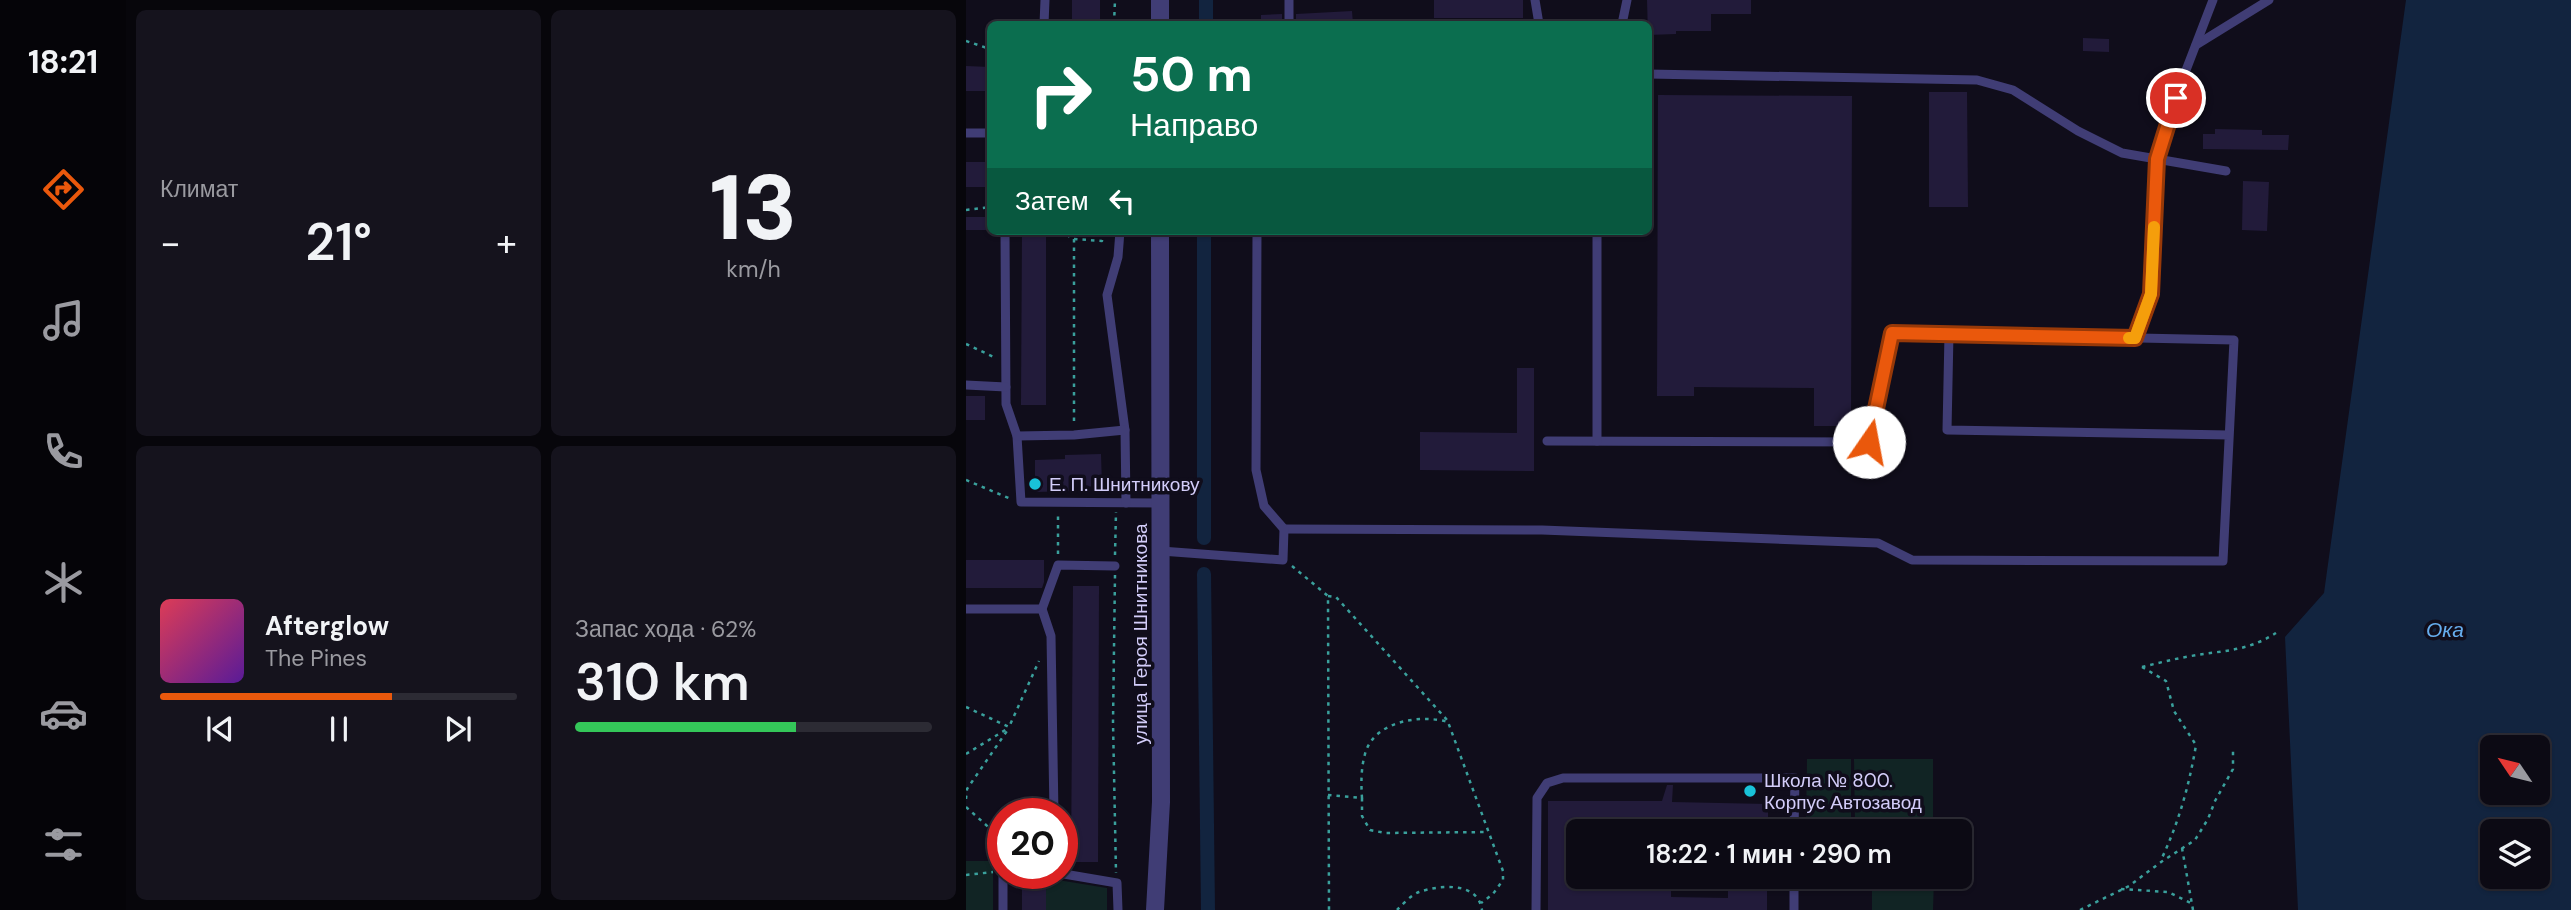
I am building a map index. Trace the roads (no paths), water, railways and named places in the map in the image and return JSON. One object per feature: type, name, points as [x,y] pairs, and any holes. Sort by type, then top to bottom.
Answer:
[{"type":"street","points":[[1160,0],[1160,21]]},
{"type":"street","name":"улица Героя Шнитникова","points":[[1155,910],[1161,802],[1160,235]]},
{"type":"lane","points":[[1044,21],[1045,0]]},
{"type":"lane","points":[[1289,0],[1289,21]]},
{"type":"lane","points":[[1535,0],[1538,21]]},
{"type":"lane","points":[[1623,21],[1627,0]]},
{"type":"lane","points":[[2135,338],[2151,294],[2157,159],[2213,0]]},
{"type":"lane","points":[[2196,45],[2269,0]]},
{"type":"lane","points":[[1652,74],[1977,80],[2014,90],[2078,131],[2122,153],[2226,171]]},
{"type":"lane","points":[[966,132],[987,133]]},
{"type":"lane","points":[[1005,235],[1006,404],[1017,436],[1021,502],[1160,503]]},
{"type":"lane","points":[[1120,235],[1118,257],[1107,295],[1125,430],[1126,503]]},
{"type":"lane","points":[[1160,551],[1283,560],[1284,529],[1264,506],[1256,470],[1257,235]]},
{"type":"lane","points":[[1597,235],[1597,441]]},
{"type":"lane","points":[[1284,529],[1542,530],[1878,543],[1912,560],[2223,561],[2234,340],[1892,333],[1869,442],[1547,441]]},
{"type":"lane","points":[[1949,334],[1947,429],[2229,435]]},
{"type":"lane","points":[[966,385],[1006,387]]},
{"type":"lane","points":[[1017,436],[1074,435],[1125,430]]},
{"type":"lane","points":[[1054,798],[1051,636],[1042,609],[1058,565],[1115,566]]},
{"type":"lane","points":[[966,609],[1042,609]]},
{"type":"lane","points":[[1536,910],[1538,798],[1547,783],[1563,778],[1795,778],[1794,819]]},
{"type":"lane","points":[[1078,876],[1116,883],[1118,910]]},
{"type":"lane","points":[[1003,889],[1003,910]]},
{"type":"lane","points":[[1794,889],[1794,910]]},
{"type":"water","name":"Ока","points":[[2406,0],[2571,0],[2571,910],[2298,910],[2285,637],[2324,593]]},
{"type":"waterway","points":[[1206,0],[1206,20]]},
{"type":"waterway","points":[[1204,235],[1204,538]]},
{"type":"waterway","points":[[1204,574],[1208,910]]},
{"type":"place","name":"Е. П. Шнитникову","points":[[1035,484]]},
{"type":"place","name":"Школа № 800. Корпус Автозавод","points":[[1750,791]]}]
